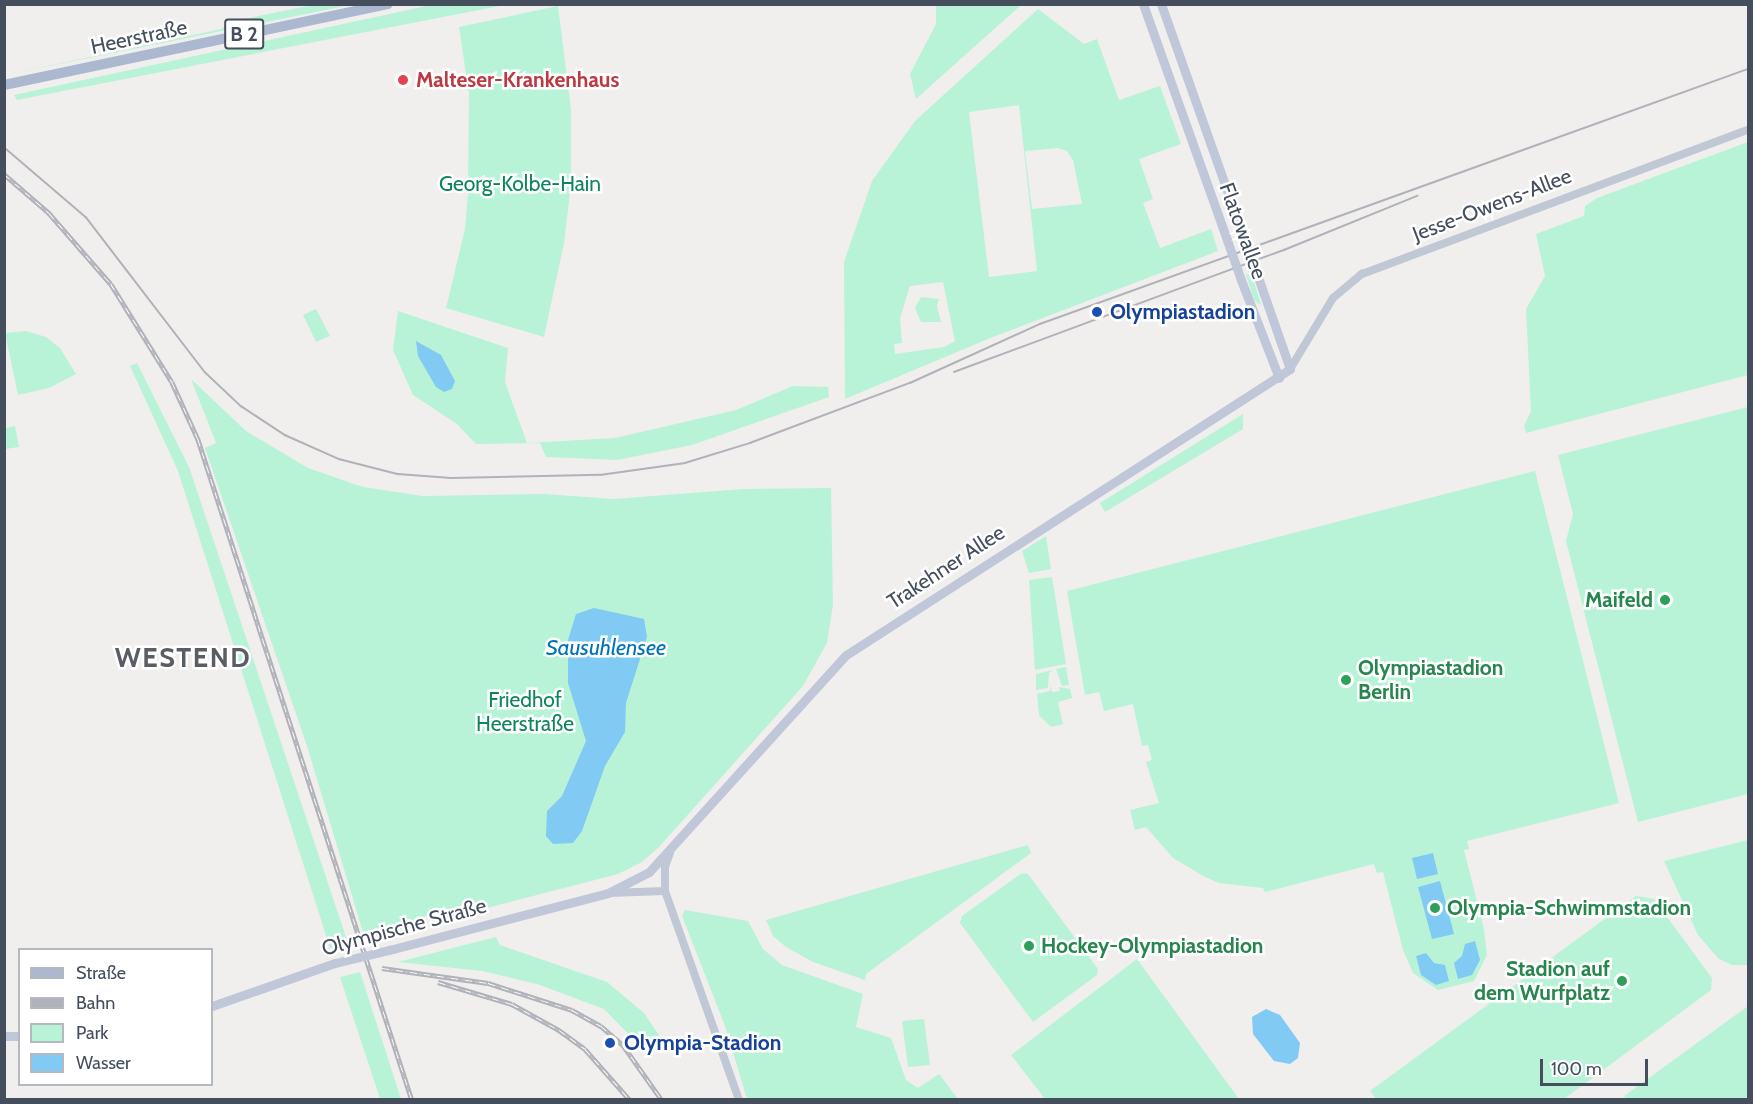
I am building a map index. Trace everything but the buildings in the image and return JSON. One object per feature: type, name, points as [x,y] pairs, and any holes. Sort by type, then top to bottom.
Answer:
[{"type":"main road","name":"Heerstraße","points":[[4,86],[388,4]]},
{"type":"main road","name":"Flatowallee","points":[[1143,4],[1278,378]]},
{"type":"main road","name":"Flatowallee","points":[[1161,4],[1290,369]]},
{"type":"main road","points":[[1176,96],[1191,90]]},
{"type":"main road","name":"Trakehner Allee","points":[[670,853],[815,685],[846,655],[1290,369]]},
{"type":"main road","name":"Olympische Straße","points":[[213,1006],[335,963],[608,893],[649,872],[670,853]]},
{"type":"street","name":"Jesse-Owens-Allee","points":[[1290,369],[1333,298],[1362,274],[1749,130]]},
{"type":"street","points":[[670,853],[665,867],[665,891],[740,1100]]},
{"type":"street","name":"Olympische Straße","points":[[608,893],[665,891]]},
{"type":"green space","points":[[313,5],[350,5],[5,75],[221,29],[233,21]]},
{"type":"green space","points":[[431,5],[505,5],[17,100],[14,95]]},
{"type":"green space","points":[[936,5],[1021,5],[916,99],[910,74],[936,24]]},
{"type":"green space","name":"Georg-Kolbe-Hain","points":[[558,6],[571,109],[571,185],[564,243],[544,337],[446,308],[465,229],[468,193],[469,94],[459,27]]},
{"type":"green space","points":[[1038,9],[1084,44],[1097,39],[1119,100],[1160,86],[1181,144],[1139,159],[1153,199],[1143,203],[1160,248],[1211,229],[1218,251],[988,339],[845,399],[844,262],[872,181],[915,121]],"holes":[[[1019,105],[1037,271],[989,277],[969,112]],[[1058,148],[1067,151],[1073,160],[1082,204],[1032,209],[1025,151]],[[943,282],[955,341],[944,347],[895,354],[894,344],[902,343],[900,318],[910,286]]]},
{"type":"green space","points":[[1748,142],[1748,375],[1526,433],[1524,426],[1531,411],[1526,309],[1545,276],[1536,234],[1584,216],[1585,206],[1597,198]]},
{"type":"green space","points":[[1251,273],[1260,305],[1254,300],[1246,275]]},
{"type":"green space","points":[[921,297],[939,299],[937,306],[941,322],[921,322],[915,308]]},
{"type":"green space","points":[[316,309],[330,336],[316,342],[303,315]]},
{"type":"green space","points":[[398,311],[508,348],[505,382],[527,443],[615,438],[736,410],[793,386],[828,387],[829,397],[692,445],[617,460],[546,457],[540,443],[476,444],[457,424],[413,395],[393,350]]},
{"type":"green space","points":[[26,331],[46,337],[60,348],[76,374],[49,388],[18,395],[5,333]]},
{"type":"green space","points":[[137,363],[189,467],[348,943],[330,948],[178,471],[130,366]]},
{"type":"green space","name":"Friedhof Heerstraße","points":[[191,379],[246,431],[308,468],[363,487],[423,496],[545,494],[614,499],[743,489],[831,488],[833,605],[827,643],[803,686],[659,847],[642,862],[618,874],[433,922],[431,915],[422,917],[423,924],[365,939],[307,746],[205,448],[216,443]]},
{"type":"green space","name":"Maifeld","points":[[1748,407],[1748,794],[1638,822],[1566,541],[1573,514],[1558,455]]},
{"type":"green space","points":[[1243,414],[1243,429],[1105,512],[1100,503]]},
{"type":"green space","points":[[15,426],[19,447],[5,449],[5,428]]},
{"type":"green space","name":"Olympiastadion Berlin","points":[[1535,471],[1619,803],[1467,841],[1469,849],[1464,850],[1484,929],[1487,955],[1474,981],[1438,990],[1413,973],[1403,950],[1383,872],[1377,873],[1374,864],[1265,892],[1263,888],[1219,883],[1205,877],[1173,858],[1146,827],[1135,830],[1130,810],[1159,803],[1146,762],[1152,760],[1148,745],[1142,746],[1133,704],[1104,711],[1099,692],[1085,695],[1067,591]]},
{"type":"green space","points":[[1046,536],[1051,569],[1029,573],[1022,551]]},
{"type":"green space","points":[[1052,577],[1066,664],[1035,670],[1029,580]]},
{"type":"green space","points":[[1066,667],[1069,685],[1062,686],[1056,669]]},
{"type":"green space","points":[[1054,670],[1049,673],[1048,688],[1036,690],[1036,674]]},
{"type":"green space","points":[[1050,686],[1052,692],[1060,691],[1059,687],[1070,689],[1072,698],[1058,702],[1063,724],[1051,727],[1039,715],[1037,694],[1050,691]]},
{"type":"green space","points":[[1748,840],[1748,965],[1732,965],[1719,959],[1698,935],[1664,861]]},
{"type":"green space","points":[[1028,845],[1031,853],[866,974],[865,980],[813,962],[786,947],[773,936],[766,920]]},
{"type":"green space","name":"Hockey-Olympiastadion","points":[[1022,873],[1028,874],[1098,969],[1097,975],[1033,1022],[960,923],[962,916]]},
{"type":"green space","points":[[1636,896],[1654,899],[1712,978],[1711,990],[1564,1099],[1376,1099],[1370,1091]]},
{"type":"green space","points":[[685,910],[748,921],[763,949],[782,965],[863,994],[856,1027],[891,1038],[906,1080],[918,1088],[939,1074],[958,1099],[747,1099],[725,1026],[682,916]]},
{"type":"green space","points":[[496,937],[500,945],[607,982],[644,1013],[663,1041],[645,1051],[604,1009],[537,984],[482,971],[398,962]]},
{"type":"green space","points":[[1137,959],[1239,1099],[1045,1099],[1011,1055]]},
{"type":"green space","points":[[360,972],[401,1099],[380,1099],[340,977]]},
{"type":"green space","points":[[1748,1006],[1748,1099],[1626,1099],[1624,1096]]},
{"type":"green space","points":[[924,1019],[930,1065],[908,1067],[902,1021]]},
{"type":"water","points":[[416,341],[441,355],[455,381],[452,389],[444,392],[436,387],[418,356]]},
{"type":"water","name":"Sausuhlensee","points":[[594,608],[644,619],[647,637],[626,703],[625,732],[605,766],[582,831],[573,843],[553,844],[546,836],[547,811],[562,796],[586,741],[568,683],[568,640],[576,614]]},
{"type":"water","points":[[1433,853],[1438,874],[1417,879],[1412,858]]},
{"type":"water","points":[[1440,881],[1454,934],[1432,939],[1418,887]]},
{"type":"water","points":[[1475,941],[1480,960],[1472,975],[1458,979],[1454,963],[1462,956],[1465,944]]},
{"type":"water","points":[[1426,953],[1434,963],[1445,965],[1449,981],[1436,985],[1421,975],[1416,956]]},
{"type":"water","points":[[1266,1009],[1280,1015],[1300,1043],[1298,1058],[1290,1064],[1274,1061],[1253,1034],[1252,1017]]},
{"type":"tram line","points":[[4,147],[86,217],[205,372],[241,406],[285,435],[339,459],[398,474],[451,478],[600,475],[685,463],[750,443],[910,383],[1040,324],[1748,69]]},
{"type":"tram line","points":[[954,372],[1284,250],[1417,196]]},
{"type":"railway","points":[[4,174],[49,213],[111,284],[172,382],[198,439],[412,1100]]},
{"type":"railway","points":[[382,968],[488,983],[572,1010],[601,1026],[623,1045],[662,1100]]},
{"type":"railway","points":[[438,982],[512,1004],[559,1030],[585,1049],[630,1100]]},
{"type":"place","name":"Malteser-Krankenhaus","points":[[403,80]]},
{"type":"place","name":"Olympiastadion","points":[[1097,312]]},
{"type":"place","name":"Maifeld","points":[[1665,600]]},
{"type":"place","name":"Olympiastadion Berlin","points":[[1346,680]]},
{"type":"place","name":"Olympia-Schwimmstadion","points":[[1435,908]]},
{"type":"place","name":"Hockey-Olympiastadion","points":[[1029,946]]},
{"type":"place","name":"Stadion auf dem Wurfplatz","points":[[1622,981]]},
{"type":"place","name":"Olympia-Stadion","points":[[610,1043]]},
{"type":"district","name":"WESTEND","points":[[183,658]]}]
